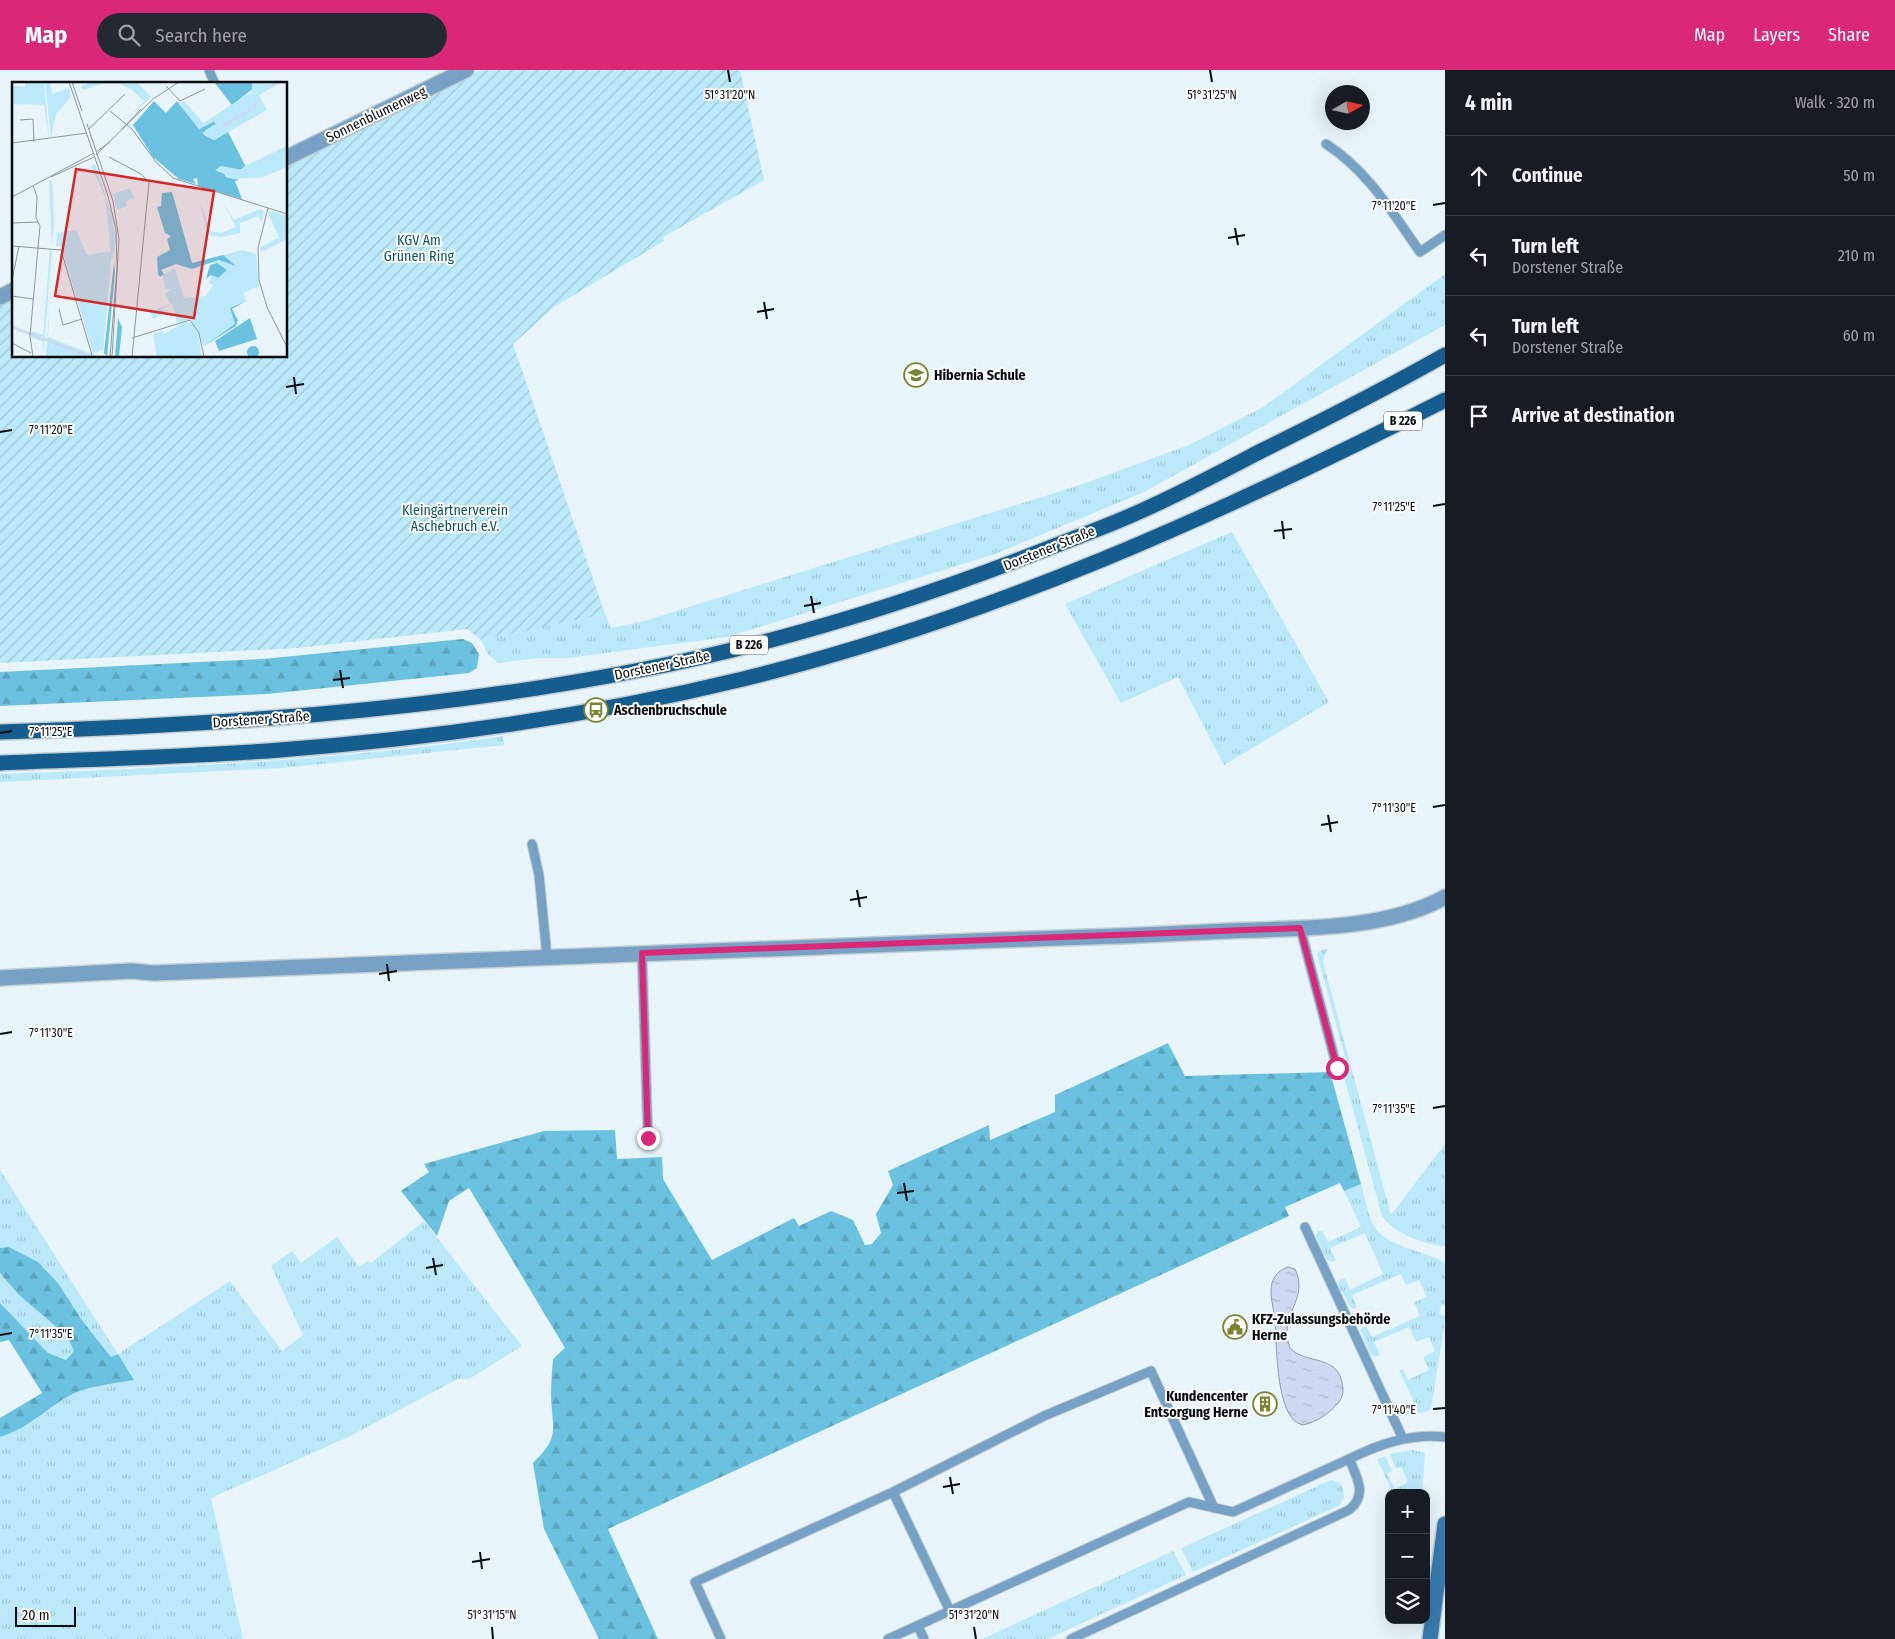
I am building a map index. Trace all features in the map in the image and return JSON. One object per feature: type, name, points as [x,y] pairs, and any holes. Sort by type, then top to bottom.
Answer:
[{"type":"main road","name":"Dorstener Straße","points":[[0,732],[153,727],[319,715],[420,705],[500,695],[627,673],[736,649],[852,618],[965,581],[1139,512],[1392,385],[1445,355]]},
{"type":"main road","name":"B 226","points":[[0,763],[278,750],[429,735],[596,710],[744,679],[861,646],[976,609],[1160,537],[1362,442],[1445,400]]},
{"type":"street","name":"Sonnenblumenweg","points":[[288,157],[466,70]]},
{"type":"street","points":[[0,297],[12,291]]},
{"type":"street","points":[[0,978],[131,971],[154,973],[1300,928],[1356,923],[1402,914],[1428,907],[1445,898]]},
{"type":"street","points":[[1430,1639],[1445,1524]]},
{"type":"lane","points":[[208,70],[215,82]]},
{"type":"lane","points":[[1326,144],[1354,163],[1420,252],[1445,235]]},
{"type":"lane","points":[[532,844],[540,875],[547,957]]},
{"type":"lane","points":[[1300,928],[1337,1068]]},
{"type":"lane","points":[[642,953],[648,1138]]},
{"type":"lane","points":[[1305,1227],[1403,1439]]},
{"type":"lane","points":[[721,1639],[695,1582],[893,1492],[1044,1416],[1151,1370],[1214,1508]]},
{"type":"lane","points":[[888,1639],[1189,1502],[1233,1512],[1372,1448],[1403,1439],[1434,1436],[1445,1437]]},
{"type":"lane","points":[[1071,1639],[1349,1510],[1356,1504],[1360,1489],[1349,1459]]},
{"type":"lane","points":[[893,1492],[950,1611]]},
{"type":"lane","points":[[918,1626],[924,1639]]},
{"type":"green space","name":"KGV Am Grünen Ring","points":[[481,70],[740,70],[764,180],[663,237],[664,241],[554,307],[513,344],[605,614],[481,640],[467,629],[297,648],[0,663],[0,303],[12,298],[12,358],[288,358],[288,164]]},
{"type":"green space","points":[[1445,274],[1445,325],[1144,492],[995,554],[727,637],[568,658],[539,658],[498,663],[488,654],[481,640],[605,614],[611,628],[641,622],[1080,485],[1189,445],[1265,406]]},
{"type":"green space","points":[[1232,532],[1329,702],[1224,765],[1178,677],[1121,703],[1065,604]]},
{"type":"green space","points":[[463,639],[472,643],[479,654],[477,668],[469,673],[267,694],[0,706],[0,672],[263,659]]},
{"type":"green space","points":[[503,736],[504,745],[283,768],[0,782],[0,774],[252,762],[378,752]]},
{"type":"green space","points":[[1327,949],[1323,962],[1391,1215],[1445,1144],[1445,1246],[1429,1244],[1401,1233],[1382,1216],[1343,1073],[1348,1068],[1317,954],[1321,950]]},
{"type":"green space","points":[[1168,1043],[1185,1076],[1330,1072],[1361,1184],[1344,1191],[1340,1183],[1285,1207],[1289,1216],[608,1529],[658,1639],[599,1639],[544,1529],[533,1463],[548,1446],[553,1432],[551,1382],[553,1359],[565,1348],[469,1188],[449,1201],[437,1236],[401,1191],[429,1172],[424,1164],[544,1131],[615,1130],[617,1159],[662,1157],[663,1179],[712,1260],[794,1218],[799,1226],[831,1211],[853,1220],[865,1245],[872,1244],[881,1233],[876,1214],[893,1185],[888,1171],[989,1125],[990,1140],[1055,1112],[1055,1095]]},
{"type":"green space","points":[[0,1170],[118,1354],[111,1357],[81,1319],[58,1283],[10,1247],[0,1248]]},
{"type":"green space","points":[[1361,1184],[1372,1221],[1382,1235],[1401,1246],[1431,1256],[1445,1264],[1445,1305],[1441,1305],[1439,1314],[1445,1316],[1445,1321],[1431,1409],[1422,1413],[1399,1416],[1398,1412],[1415,1404],[1399,1370],[1403,1369],[1408,1380],[1429,1370],[1423,1357],[1435,1351],[1429,1337],[1416,1342],[1409,1327],[1374,1342],[1380,1355],[1375,1357],[1370,1354],[1360,1329],[1366,1325],[1372,1337],[1420,1316],[1414,1302],[1427,1297],[1419,1280],[1406,1285],[1401,1274],[1352,1295],[1357,1307],[1352,1309],[1338,1285],[1339,1280],[1345,1278],[1350,1290],[1383,1274],[1365,1233],[1330,1248],[1336,1260],[1332,1262],[1327,1260],[1316,1236],[1318,1231],[1322,1231],[1328,1242],[1361,1227],[1344,1191]]},
{"type":"green space","points":[[424,1221],[522,1346],[469,1379],[458,1379],[346,1438],[211,1498],[243,1639],[0,1639],[0,1437],[19,1429],[57,1403],[74,1394],[99,1386],[134,1380],[118,1354],[230,1281],[282,1351],[303,1335],[271,1266],[292,1251],[301,1263],[337,1237],[359,1267],[368,1261],[371,1263]]},
{"type":"green space","points":[[9,1247],[38,1262],[58,1283],[81,1319],[111,1357],[118,1354],[134,1380],[99,1386],[74,1393],[19,1429],[0,1437],[0,1418],[42,1393],[9,1340],[0,1342],[0,1303],[48,1353],[66,1360],[74,1351],[67,1336],[19,1295],[0,1273],[0,1248]]},
{"type":"green space","points":[[0,1273],[19,1295],[67,1336],[74,1351],[67,1360],[48,1353],[0,1303]]},
{"type":"green space","points":[[1413,1450],[1425,1453],[1422,1489],[1395,1489],[1408,1482],[1401,1467],[1396,1469],[1390,1454]]},
{"type":"green space","points":[[1385,1456],[1392,1471],[1387,1474],[1395,1489],[1391,1489],[1377,1459]]},
{"type":"green space","points":[[1331,1480],[1340,1483],[1343,1489],[1344,1497],[1340,1505],[1193,1572],[1181,1548]]},
{"type":"green space","points":[[1173,1551],[1186,1575],[1048,1639],[982,1639]]},
{"type":"water","points":[[1288,1267],[1295,1269],[1299,1280],[1297,1299],[1287,1326],[1290,1348],[1304,1357],[1320,1361],[1334,1368],[1339,1374],[1343,1388],[1339,1402],[1332,1410],[1318,1419],[1303,1425],[1294,1420],[1287,1410],[1282,1396],[1277,1362],[1271,1288],[1276,1275]]},
{"type":"place","name":"Hibernia Schule","points":[[916,375]]},
{"type":"place","name":"Aschenbruchschule","points":[[596,710]]},
{"type":"place","name":"KFZ-Zulassungsbehörde Herne","points":[[1235,1327]]},
{"type":"place","name":"Kundencenter Entsorgung Herne","points":[[1265,1404]]},
{"type":"route","points":[[648,1138],[642,953],[1300,928],[1337,1068]]},
{"type":"park label","name":"Kleingärtnerverein Aschebruch e.V.","points":[[455,518]]}]
